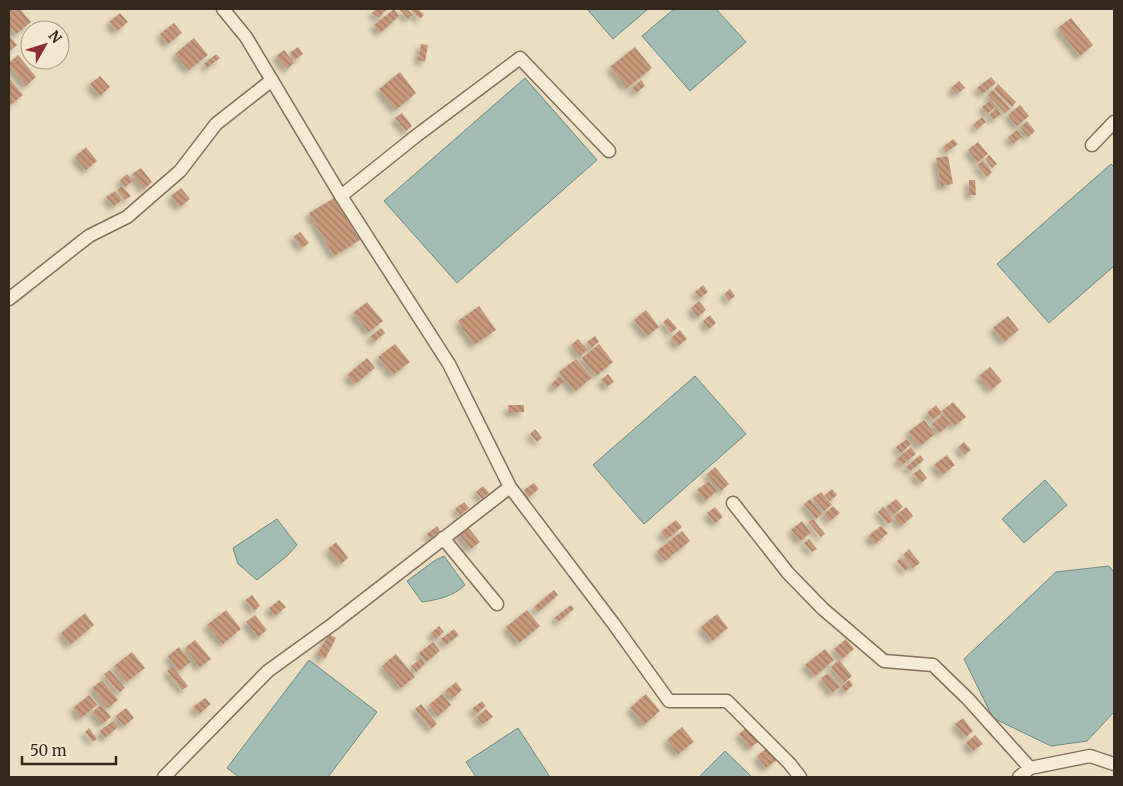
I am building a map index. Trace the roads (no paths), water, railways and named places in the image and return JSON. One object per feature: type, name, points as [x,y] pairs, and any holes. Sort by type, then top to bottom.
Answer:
[{"type":"street","points":[[223,9],[246,37],[341,196],[449,364],[510,487],[669,701],[727,701],[790,764],[800,777]]},
{"type":"street","points":[[341,196],[416,136],[520,58],[609,151]]},
{"type":"street","points":[[9,299],[89,236],[127,217],[180,171],[216,124],[272,80]]},
{"type":"street","points":[[1092,145],[1114,122]]},
{"type":"street","points":[[164,777],[268,671],[333,624],[510,487]]},
{"type":"street","points":[[733,503],[788,573],[823,609],[884,661],[933,666],[968,698],[1030,768]]},
{"type":"street","points":[[443,538],[497,604]]},
{"type":"street","points":[[1019,777],[1030,768],[1090,756],[1114,764]]},
{"type":"water","points":[[587,9],[648,9],[613,39]]},
{"type":"water","points":[[674,9],[716,9],[746,42],[690,91],[642,36]]},
{"type":"water","points":[[525,78],[597,160],[457,283],[384,201]]},
{"type":"water","points":[[1111,164],[1114,167],[1114,266],[1049,323],[997,264]]},
{"type":"water","points":[[695,376],[746,434],[644,524],[593,465]]},
{"type":"water","points":[[1045,480],[1067,505],[1024,543],[1002,519]]},
{"type":"water","points":[[277,519],[297,545],[287,556],[257,580],[238,564],[233,548]]},
{"type":"water","points":[[444,556],[465,585],[445,597],[422,602],[407,581]]},
{"type":"water","points":[[1109,566],[1114,572],[1114,712],[1087,741],[1051,746],[993,718],[964,659],[1056,572]]},
{"type":"water","points":[[309,660],[377,712],[328,777],[239,777],[227,768]]},
{"type":"water","points":[[518,728],[550,777],[476,777],[466,762]]},
{"type":"water","points":[[725,751],[752,777],[699,777]]}]
